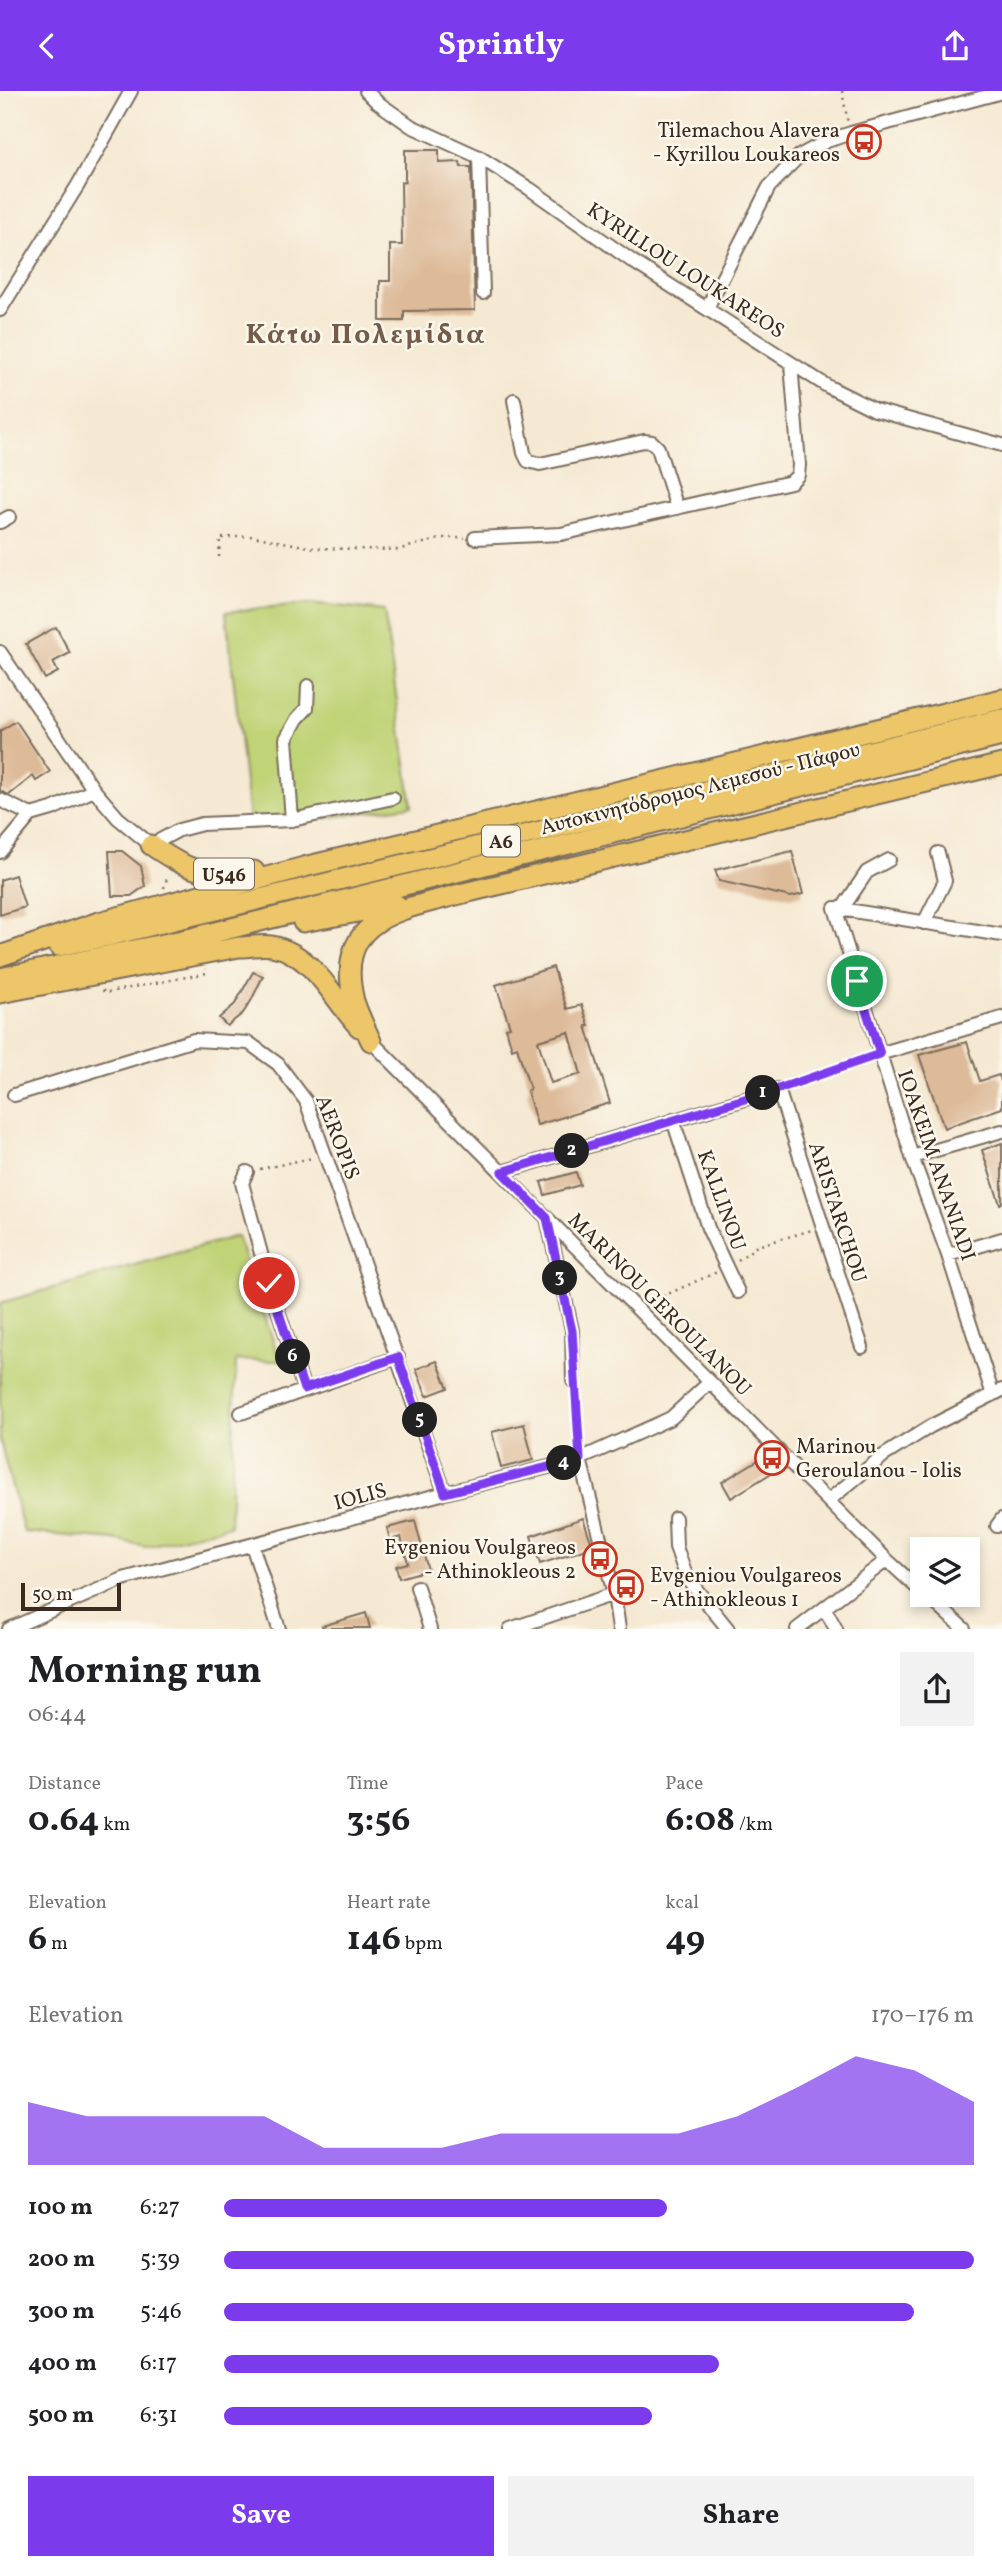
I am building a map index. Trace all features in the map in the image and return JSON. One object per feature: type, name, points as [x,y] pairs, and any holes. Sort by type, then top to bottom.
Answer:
[{"type":"highway","points":[[0,957],[99,922],[304,867],[1002,699]]},
{"type":"highway","name":"Αυτοκινητόδρομος Λεμεσού - Πάφου","points":[[0,957],[108,936],[1002,719]]},
{"type":"highway","name":"Αυτοκινητόδρομος Λεμεσού - Πάφου","points":[[0,978],[192,938],[1002,736]]},
{"type":"highway","points":[[371,1041],[355,1003],[349,975],[354,947],[367,929],[392,913],[464,893],[1002,764]]},
{"type":"highway","name":"U546","points":[[151,845],[177,863],[199,872],[220,874],[304,867]]},
{"type":"highway","points":[[192,938],[308,921],[464,893]]},
{"type":"highway","points":[[0,993],[239,947],[272,946],[299,957],[322,978],[345,1011],[371,1041]]},
{"type":"street","points":[[0,310],[78,185],[131,91]]},
{"type":"street","name":"KYRILLOU LOUKAREOS","points":[[366,91],[411,126],[479,157],[530,189],[632,261],[827,386],[875,410],[1002,445]]},
{"type":"street","points":[[707,308],[769,187],[799,156],[827,141],[851,133],[1002,92]]},
{"type":"street","points":[[479,157],[483,293]]},
{"type":"street","points":[[475,538],[561,534],[792,482],[798,475],[799,465],[790,363]]},
{"type":"street","points":[[514,400],[524,453],[528,461],[540,464],[644,441],[652,442],[657,448],[677,508]]},
{"type":"street","name":"U546","points":[[0,652],[94,790],[118,818],[151,845]]},
{"type":"street","points":[[292,820],[285,739],[307,708],[308,686]]},
{"type":"street","points":[[0,852],[32,815],[94,790]]},
{"type":"street","points":[[151,845],[179,830],[202,824],[292,820],[393,798]]},
{"type":"street","points":[[0,800],[32,815]]},
{"type":"street","points":[[924,923],[945,881],[938,853]]},
{"type":"street","points":[[889,860],[866,872],[839,909],[1002,935]]},
{"type":"street","name":"IOAKEIM ANANIADI","points":[[839,909],[912,1157],[998,1392]]},
{"type":"street","points":[[880,1054],[1002,1018]]},
{"type":"street","name":"AEROPIS","points":[[14,1095],[194,1040],[249,1043],[278,1064],[306,1101],[445,1493]]},
{"type":"street","name":"MARINOU GEROULANOU","points":[[371,1041],[910,1581]]},
{"type":"street","points":[[502,1172],[778,1089]]},
{"type":"street","name":"ARISTARCHOU","points":[[778,1089],[862,1347]]},
{"type":"street","name":"KALLINOU","points":[[673,1119],[708,1228],[738,1292]]},
{"type":"street","points":[[912,1157],[1002,1131]]},
{"type":"street","points":[[247,1172],[242,1183],[269,1283],[304,1389]]},
{"type":"street","points":[[547,1218],[572,1331],[573,1381]]},
{"type":"street","points":[[948,1255],[1002,1240]]},
{"type":"street","points":[[241,1413],[398,1357]]},
{"type":"street","name":"IOLIS","points":[[9,1629],[123,1579],[580,1459],[671,1418],[710,1382]]},
{"type":"street","points":[[829,1500],[883,1456],[931,1426],[998,1392]]},
{"type":"street","points":[[580,1459],[614,1594],[619,1629]]},
{"type":"street","points":[[675,1518],[676,1547],[687,1578],[728,1629]]},
{"type":"street","points":[[253,1545],[279,1629]]},
{"type":"street","points":[[797,1629],[887,1560]]},
{"type":"street","points":[[417,1587],[430,1629]]},
{"type":"street","points":[[510,1629],[614,1594]]},
{"type":"street","name":"MARINOU GEROULANOU","points":[[940,1607],[964,1629]]},
{"type":"street","points":[[825,1609],[836,1629]]},
{"type":"path","points":[[842,91],[851,133]]},
{"type":"path","points":[[219,557],[220,538],[252,536],[314,548],[397,550],[443,538],[475,538]]},
{"type":"path","points":[[152,892],[165,888],[169,876],[166,870]]},
{"type":"path","points":[[103,986],[104,993],[207,973]]},
{"type":"path","points":[[778,1089],[880,1054]]},
{"type":"path","points":[[247,1172],[325,1155]]},
{"type":"path","points":[[573,1381],[580,1459]]},
{"type":"green space","points":[[310,603],[384,611],[412,806],[250,828],[226,612]]},
{"type":"green space","points":[[237,1236],[280,1361],[236,1360],[230,1526],[145,1547],[115,1540],[24,1532],[0,1441],[0,1303]]},
{"type":"building","points":[[405,150],[439,150],[439,163],[460,162],[461,167],[471,167],[475,310],[404,311],[404,321],[380,321],[380,281],[390,281],[390,245],[402,245],[401,182],[405,182]]},
{"type":"building","points":[[56,627],[70,653],[53,662],[58,672],[45,679],[26,644]]},
{"type":"building","points":[[16,721],[50,772],[36,781],[33,776],[9,795],[0,791],[0,731]]},
{"type":"building","points":[[109,851],[122,851],[141,866],[145,886],[131,896],[112,896]]},
{"type":"building","points":[[792,851],[803,894],[791,897],[719,881],[715,870]]},
{"type":"building","points":[[15,875],[25,907],[0,915],[0,880]]},
{"type":"building","points":[[553,967],[567,1009],[582,1005],[610,1103],[537,1125],[527,1091],[530,1089],[517,1047],[512,1049],[506,1028],[510,1027],[496,985]],"holes":[[[569,1032],[581,1074],[551,1083],[538,1041]]]},
{"type":"building","points":[[253,972],[263,976],[251,1001],[243,1013],[227,1026],[219,1018],[235,1004]]},
{"type":"building","points":[[967,1042],[980,1081],[999,1075],[1002,1084],[1002,1108],[944,1128],[919,1055]]},
{"type":"building","points":[[1002,1143],[1002,1203],[1000,1204],[982,1150]]},
{"type":"building","points":[[576,1172],[580,1185],[545,1195],[541,1182]]},
{"type":"building","points":[[437,1361],[448,1388],[427,1396],[416,1369]]},
{"type":"building","points":[[524,1424],[533,1460],[501,1468],[492,1432]]},
{"type":"building","points":[[763,1457],[773,1472],[731,1498],[722,1482]]},
{"type":"building","points":[[583,1518],[593,1547],[540,1564],[531,1536]]},
{"type":"building","points":[[415,1521],[428,1570],[399,1578],[396,1566],[408,1563],[401,1537],[390,1540],[387,1528]]},
{"type":"building","points":[[366,1613],[370,1628],[322,1626]]},
{"type":"place","name":"Tilemachou Alavera - Kyrillou Loukareos","points":[[864,142]]},
{"type":"place","name":"Marinou Geroulanou - Iolis","points":[[772,1458]]},
{"type":"place","name":"Evgeniou Voulgareos - Athinokleous 2","points":[[600,1559]]},
{"type":"place","name":"Evgeniou Voulgareos - Athinokleous 1","points":[[626,1587]]},
{"type":"district","name":"Κάτω Πολεμίδια","points":[[366,333]]},
{"type":"route","points":[[269,1283],[304,1389],[398,1357],[445,1493],[580,1459],[573,1381],[572,1331],[547,1218],[502,1172],[778,1089],[880,1054],[857,981]]}]
